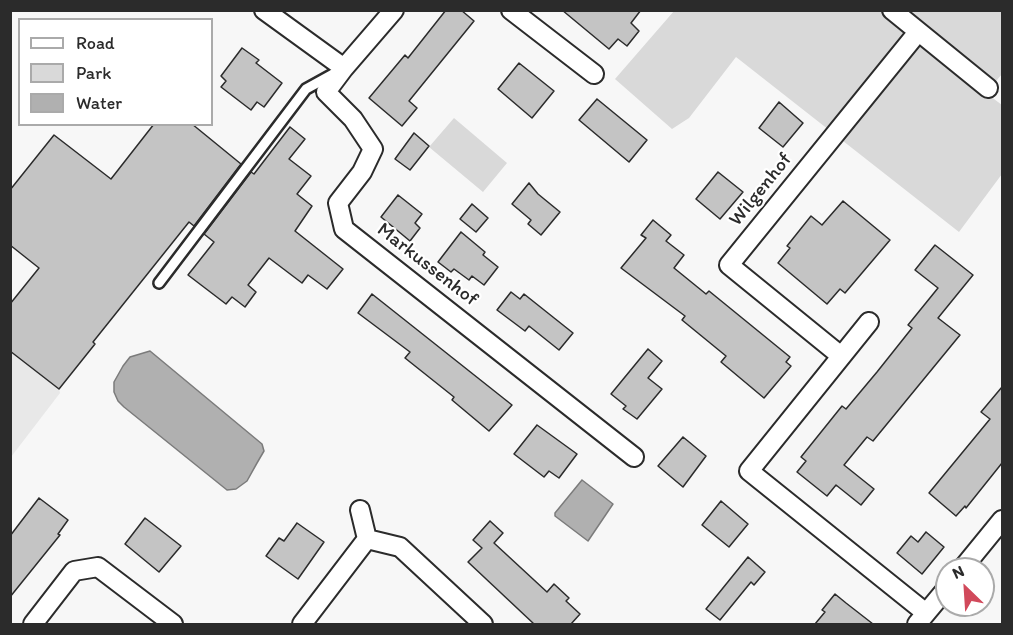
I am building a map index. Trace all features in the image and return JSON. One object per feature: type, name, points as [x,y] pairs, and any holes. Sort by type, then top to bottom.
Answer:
[{"type":"street","points":[[264,10],[344,68],[394,10]]},
{"type":"street","points":[[511,10],[594,74]]},
{"type":"street","points":[[892,10],[988,88]]},
{"type":"street","name":"Wilgenhof","points":[[841,356],[729,265],[918,32]]},
{"type":"street","name":"Markussenhof","points":[[344,68],[326,92],[353,119],[373,149],[362,172],[338,203],[344,229],[634,457]]},
{"type":"street","points":[[869,322],[749,471],[922,619],[935,603]]},
{"type":"street","points":[[360,510],[367,539]]},
{"type":"street","points":[[972,557],[1002,520]]},
{"type":"street","points":[[302,624],[367,539]]},
{"type":"street","points":[[367,539],[400,547],[483,624]]},
{"type":"street","points":[[33,624],[74,571],[98,567],[173,624]]},
{"type":"lane","points":[[159,283],[306,89],[344,68]]},
{"type":"shaded area","points":[[11,351],[59,389],[60,393],[11,457]]},
{"type":"green space","points":[[674,11],[1002,11],[1002,74],[986,93],[1002,105],[1002,174],[959,232],[736,57],[689,118],[672,129],[615,79]]},
{"type":"green space","points":[[454,118],[507,163],[483,192],[429,147]]},
{"type":"water","points":[[150,351],[262,444],[264,451],[247,481],[236,489],[227,490],[118,401],[114,392],[114,382],[123,366],[130,357]]},
{"type":"water","points":[[582,480],[613,504],[588,541],[555,516],[555,513]]},
{"type":"building","points":[[446,10],[461,10],[474,21],[409,101],[417,108],[402,126],[369,98],[405,55],[408,58]]},
{"type":"building","points":[[562,10],[641,10],[631,23],[639,31],[627,46],[618,39],[609,49]]},
{"type":"building","points":[[242,48],[259,60],[256,63],[282,83],[264,107],[257,102],[251,110],[221,87],[226,81],[221,76]]},
{"type":"building","points":[[519,63],[554,91],[532,118],[498,89]]},
{"type":"building","points":[[597,99],[647,140],[629,162],[579,120]]},
{"type":"building","points":[[779,102],[803,123],[783,147],[759,128]]},
{"type":"building","points":[[152,126],[194,126],[241,164],[194,226],[189,222],[93,342],[95,344],[59,389],[10,351],[10,304],[39,268],[10,245],[10,190],[54,135],[111,179]]},
{"type":"building","points":[[290,127],[305,139],[289,159],[311,176],[297,194],[312,206],[295,231],[343,269],[327,289],[308,275],[302,283],[269,258],[248,285],[256,292],[245,307],[232,297],[226,304],[188,275],[214,242],[204,234],[251,172],[254,174]]},
{"type":"building","points":[[414,133],[429,146],[410,170],[395,159]]},
{"type":"building","points":[[718,172],[743,192],[720,219],[696,199]]},
{"type":"building","points":[[529,183],[538,194],[560,212],[541,235],[528,224],[531,220],[512,204]]},
{"type":"building","points":[[398,195],[422,214],[415,223],[420,228],[410,241],[381,217]]},
{"type":"building","points":[[843,201],[890,240],[845,293],[840,289],[827,304],[778,263],[790,248],[787,246],[811,216],[822,225]]},
{"type":"building","points":[[472,204],[488,218],[476,232],[460,219]]},
{"type":"building","points":[[653,220],[671,235],[666,241],[684,255],[674,268],[706,294],[709,291],[790,357],[786,362],[791,366],[764,398],[721,362],[726,356],[682,320],[685,316],[621,268],[646,238],[641,235]]},
{"type":"building","points":[[461,232],[485,252],[483,255],[498,267],[484,285],[472,276],[469,280],[454,269],[451,272],[438,262]]},
{"type":"building","points":[[935,245],[973,275],[938,318],[960,335],[873,441],[867,437],[844,465],[874,489],[861,505],[836,485],[827,496],[797,472],[806,461],[801,457],[842,406],[846,409],[877,372],[912,328],[908,325],[938,288],[915,270]]},
{"type":"building","points":[[511,292],[520,299],[524,294],[573,333],[559,350],[529,326],[525,331],[497,310]]},
{"type":"building","points":[[372,294],[512,405],[489,431],[452,400],[454,397],[405,358],[410,352],[358,313]]},
{"type":"building","points":[[648,349],[662,361],[648,378],[662,389],[637,419],[623,409],[626,406],[611,394]]},
{"type":"building","points":[[1002,387],[1002,463],[966,508],[965,506],[956,516],[929,493],[990,419],[981,412]]},
{"type":"building","points":[[537,425],[577,454],[559,478],[549,471],[544,477],[514,454]]},
{"type":"building","points":[[683,437],[706,456],[683,487],[658,466]]},
{"type":"building","points":[[39,498],[68,520],[58,534],[60,535],[10,597],[10,536]]},
{"type":"building","points":[[721,501],[748,524],[729,547],[702,525]]},
{"type":"building","points":[[145,518],[181,546],[159,572],[125,544]]},
{"type":"building","points":[[490,521],[503,533],[494,543],[547,592],[554,584],[569,598],[566,601],[580,614],[571,624],[534,624],[468,562],[482,548],[473,540]]},
{"type":"building","points":[[297,523],[324,542],[298,579],[266,556],[279,538],[284,541]]},
{"type":"building","points":[[926,532],[944,547],[922,574],[897,553],[911,536],[918,542]]},
{"type":"building","points":[[748,557],[765,572],[754,585],[751,582],[720,620],[706,609]]},
{"type":"building","points":[[835,594],[873,624],[815,624],[825,612],[822,610]]}]
